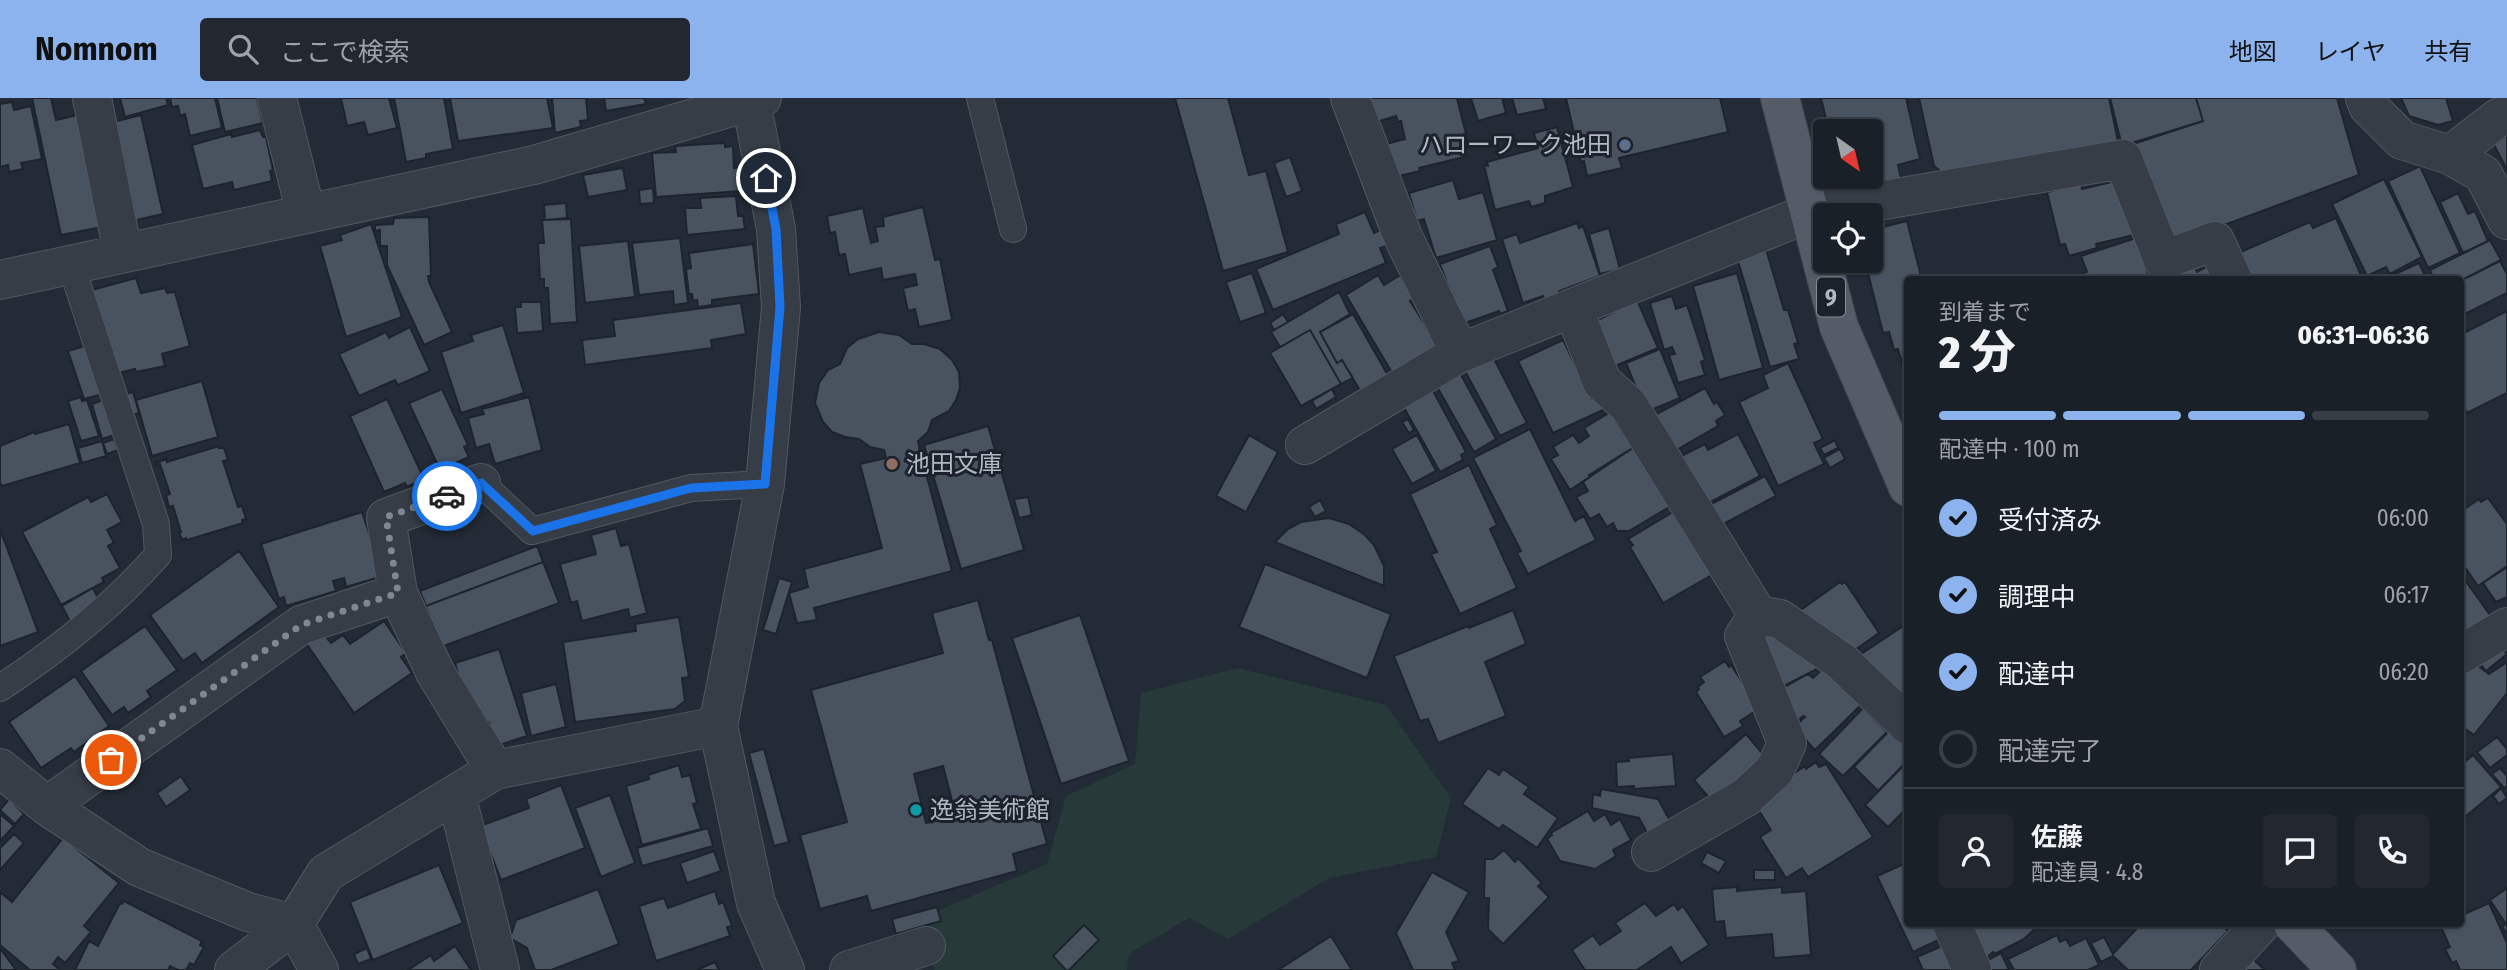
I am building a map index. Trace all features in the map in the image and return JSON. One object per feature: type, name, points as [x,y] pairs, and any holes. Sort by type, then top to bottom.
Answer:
[{"type":"main road","name":"9","points":[[1780,98],[1839,327],[1904,478]]},
{"type":"main road","points":[[2296,927],[2337,970]]},
{"type":"street","points":[[92,98],[123,253]]},
{"type":"street","points":[[277,98],[306,213]]},
{"type":"street","points":[[1350,98],[1403,237],[1460,353]]},
{"type":"street","points":[[2365,98],[2368,106],[2402,140],[2450,155],[2483,174],[2507,220]]},
{"type":"street","points":[[0,281],[534,165],[757,100],[776,229],[780,307],[765,484],[718,726],[756,904],[785,970]]},
{"type":"street","points":[[2450,155],[2499,110]]},
{"type":"street","points":[[1305,444],[1460,353],[1809,213],[2123,159],[2164,260],[2215,241],[2231,276]]},
{"type":"street","points":[[1573,308],[1602,382],[1628,405],[1758,615],[1780,619],[1842,662],[1904,721]]},
{"type":"street","points":[[481,483],[386,517],[398,593],[435,672],[495,770]]},
{"type":"street","points":[[47,806],[301,625],[398,593]]},
{"type":"street","points":[[1651,852],[1746,797],[1775,770],[1787,743],[1744,636],[1758,615]]},
{"type":"street","points":[[2464,653],[2507,626]]},
{"type":"street","points":[[234,970],[294,923],[326,873],[495,770],[718,726]]},
{"type":"street","points":[[0,768],[47,806],[139,867],[248,912],[294,923],[319,970]]},
{"type":"street","points":[[456,794],[500,970]]},
{"type":"street","points":[[1953,927],[1972,970]]},
{"type":"street","points":[[2218,970],[2258,927]]},
{"type":"street","points":[[849,970],[926,946]]},
{"type":"lane","points":[[980,98],[1013,229]]},
{"type":"lane","points":[[0,688],[47,657],[131,587],[159,555],[156,524],[71,265]]},
{"type":"lane","points":[[481,483],[533,531],[691,488],[765,484]]},
{"type":"shaded area","points":[[1238,668],[1386,705],[1451,798],[1436,857],[1329,878],[1228,939],[1189,918],[1129,954],[1127,970],[935,970],[911,922],[1047,864],[1066,796],[1135,764],[1141,693]]},
{"type":"building","points":[[32,98],[51,98],[56,120],[82,114],[107,226],[61,235]]},
{"type":"building","points":[[120,98],[166,98],[168,105],[125,117]]},
{"type":"building","points":[[170,98],[215,98],[222,128],[190,136],[185,114],[180,116],[178,106],[172,107]]},
{"type":"building","points":[[217,98],[257,98],[263,123],[225,132]]},
{"type":"building","points":[[341,98],[389,98],[397,128],[368,135],[364,122],[347,126]]},
{"type":"building","points":[[394,98],[444,98],[453,149],[426,154],[426,158],[406,162]]},
{"type":"building","points":[[450,98],[547,98],[553,128],[458,141]]},
{"type":"building","points":[[552,98],[586,98],[588,120],[580,121],[581,127],[555,133]]},
{"type":"building","points":[[604,98],[644,98],[646,104],[606,111]]},
{"type":"building","points":[[1175,98],[1228,98],[1249,175],[1266,171],[1288,252],[1223,271]]},
{"type":"building","points":[[1367,98],[1457,98],[1466,134],[1462,135],[1468,156],[1395,177],[1386,144],[1405,139],[1401,121],[1398,122],[1396,116],[1373,123]]},
{"type":"building","points":[[1471,98],[1502,98],[1506,113],[1478,121]]},
{"type":"building","points":[[1512,98],[1543,98],[1546,109],[1517,115]]},
{"type":"building","name":"ハローワーク池田","points":[[1566,98],[1720,98],[1728,132],[1619,158],[1622,168],[1587,176],[1584,161],[1581,162]]},
{"type":"building","points":[[1821,98],[1906,98],[1920,159],[1898,165],[1902,182],[1883,186],[1883,119],[1826,119]]},
{"type":"building","points":[[1919,98],[2109,98],[2120,151],[1949,178],[1934,166]]},
{"type":"building","points":[[2110,98],[2196,98],[2203,121],[2122,146]]},
{"type":"building","points":[[2196,98],[2337,98],[2359,175],[2173,244],[2130,145],[2203,121]]},
{"type":"building","points":[[2401,98],[2446,98],[2453,121],[2438,125],[2409,116]]},
{"type":"building","points":[[12,102],[14,110],[31,106],[42,159],[21,163],[23,169],[9,172],[8,165],[0,167],[0,104]]},
{"type":"building","points":[[141,115],[163,214],[123,223],[105,124]]},
{"type":"building","points":[[2507,123],[2507,170],[2488,133]]},
{"type":"building","points":[[1557,127],[1573,187],[1545,196],[1545,203],[1531,207],[1529,201],[1495,210],[1484,165],[1488,166],[1487,162],[1538,148],[1534,133]]},
{"type":"building","points":[[260,130],[263,137],[266,137],[273,170],[270,171],[272,181],[234,190],[232,182],[203,189],[192,145],[231,134],[232,137]]},
{"type":"building","points":[[725,143],[725,147],[733,146],[734,168],[740,167],[742,191],[656,197],[652,153],[676,152],[675,146]]},
{"type":"building","points":[[1290,157],[1302,191],[1286,197],[1274,163]]},
{"type":"building","points":[[2420,166],[2460,253],[2428,268],[2388,181]]},
{"type":"building","points":[[623,168],[627,190],[588,197],[583,175]]},
{"type":"building","points":[[2124,179],[2138,234],[2096,244],[2097,248],[2069,256],[2065,244],[2060,245],[2047,192],[2081,184],[2082,189]]},
{"type":"building","points":[[2384,179],[2422,257],[2390,274],[2386,267],[2367,276],[2332,204]]},
{"type":"building","points":[[1453,180],[1459,199],[1483,192],[1497,240],[1436,258],[1424,219],[1417,221],[1409,193]]},
{"type":"building","points":[[653,188],[654,203],[640,204],[639,190]]},
{"type":"building","points":[[2458,193],[2468,214],[2475,211],[2488,241],[2463,253],[2440,202]]},
{"type":"building","points":[[736,196],[738,216],[743,216],[745,229],[687,235],[685,208],[701,208],[700,198]]},
{"type":"building","points":[[566,203],[567,218],[545,220],[544,205]]},
{"type":"building","points":[[923,207],[935,260],[940,259],[952,320],[919,327],[915,309],[908,311],[903,288],[917,285],[915,274],[883,280],[881,268],[849,275],[845,254],[839,255],[835,232],[830,233],[827,216],[863,208],[871,243],[878,241],[875,227],[884,226],[883,217]]},
{"type":"building","points":[[1365,212],[1374,233],[1385,228],[1392,244],[1380,248],[1386,263],[1273,310],[1256,269],[1339,234],[1336,224]]},
{"type":"building","points":[[429,217],[429,282],[452,332],[424,345],[387,265],[387,246],[380,246],[380,230],[375,231],[375,225],[393,224],[394,218]]},
{"type":"building","points":[[2336,218],[2361,276],[2245,276],[2236,254],[2310,222],[2313,228]]},
{"type":"building","points":[[571,219],[577,322],[550,324],[548,288],[544,288],[544,279],[540,279],[538,243],[544,243],[542,220]]},
{"type":"building","points":[[1907,221],[1921,276],[1904,276],[1904,367],[1898,349],[1894,350],[1889,332],[1883,333],[1868,273],[1883,273],[1883,227]]},
{"type":"building","points":[[1577,223],[1579,228],[1583,226],[1600,276],[1559,291],[1560,294],[1545,300],[1543,296],[1523,303],[1502,239],[1517,234],[1520,243]]},
{"type":"building","points":[[371,224],[402,317],[346,337],[320,246],[342,240],[340,235]]},
{"type":"building","points":[[1609,228],[1620,269],[1600,274],[1589,234]]},
{"type":"building","points":[[680,238],[688,303],[674,305],[673,291],[639,295],[632,243]]},
{"type":"building","points":[[2136,238],[2149,276],[2076,276],[2087,272],[2081,256]]},
{"type":"building","points":[[2490,240],[2501,260],[2464,279],[2464,276],[2432,276],[2430,270]]},
{"type":"building","points":[[628,241],[635,297],[585,303],[579,246]]},
{"type":"building","points":[[753,244],[759,294],[712,300],[712,305],[698,307],[697,300],[693,301],[692,294],[689,294],[686,269],[691,268],[689,253]]},
{"type":"building","points":[[1490,246],[1498,267],[1493,270],[1508,311],[1500,314],[1499,311],[1462,324],[1440,264]]},
{"type":"building","points":[[1766,249],[1784,310],[1788,310],[1798,343],[1794,344],[1799,359],[1770,367],[1737,258]]},
{"type":"building","points":[[2191,261],[2197,272],[2208,266],[2212,276],[2161,276]]},
{"type":"building","points":[[2500,261],[2507,274],[2507,293],[2464,314],[2464,279]]},
{"type":"building","points":[[2419,263],[2425,276],[2391,276]]},
{"type":"building","points":[[1252,273],[1266,313],[1240,322],[1226,282]]},
{"type":"building","points":[[1737,273],[1763,368],[1719,380],[1693,286]]},
{"type":"building","points":[[1378,275],[1384,285],[1400,275],[1414,299],[1410,301],[1442,352],[1394,376],[1346,295]]},
{"type":"building","points":[[136,278],[141,293],[165,288],[167,293],[175,292],[190,346],[162,354],[165,366],[110,375],[88,291]]},
{"type":"building","points":[[1339,292],[1350,314],[1320,332],[1337,363],[1342,360],[1353,378],[1341,384],[1310,330],[1280,347],[1271,332]]},
{"type":"building","points":[[1672,296],[1676,309],[1687,305],[1705,360],[1701,362],[1705,375],[1678,383],[1669,355],[1675,354],[1672,347],[1664,350],[1650,303]]},
{"type":"building","points":[[1637,300],[1658,348],[1608,369],[1590,324]]},
{"type":"building","points":[[521,302],[541,302],[543,331],[517,333],[515,307],[521,307]]},
{"type":"building","points":[[741,303],[746,334],[711,340],[712,348],[585,365],[582,340],[615,336],[613,320]]},
{"type":"building","points":[[2507,311],[2507,393],[2467,413],[2464,407],[2464,333]]},
{"type":"building","points":[[1283,314],[1288,322],[1274,330],[1270,323]]},
{"type":"building","points":[[1353,314],[1390,379],[1362,394],[1342,360],[1337,363],[1320,332]]},
{"type":"building","points":[[503,325],[524,393],[461,413],[441,352],[473,341],[471,335]]},
{"type":"building","points":[[410,327],[430,371],[398,385],[395,380],[359,396],[339,354],[386,332],[389,338]]},
{"type":"building","points":[[1310,330],[1341,384],[1301,406],[1270,353]]},
{"type":"building","points":[[879,332],[899,335],[912,344],[924,344],[940,349],[952,360],[959,372],[960,388],[956,400],[949,411],[932,420],[928,432],[918,441],[920,451],[925,449],[932,471],[926,473],[952,571],[814,608],[817,620],[797,623],[789,593],[808,587],[804,569],[882,548],[860,464],[886,458],[884,450],[870,447],[859,439],[832,432],[823,422],[815,403],[819,383],[828,370],[840,364],[847,348],[858,339]]},
{"type":"building","points":[[1563,340],[1592,399],[1599,396],[1605,409],[1553,433],[1518,361]]},
{"type":"building","points":[[88,345],[103,394],[84,399],[68,351]]},
{"type":"building","points":[[1660,349],[1680,398],[1646,412],[1626,363]]},
{"type":"building","points":[[1493,357],[1527,423],[1500,436],[1465,371]]},
{"type":"building","points":[[1788,363],[1823,439],[1814,443],[1824,464],[1778,486],[1739,402],[1768,388],[1763,375]]},
{"type":"building","points":[[1460,373],[1496,439],[1474,452],[1436,385]]},
{"type":"building","points":[[202,381],[218,437],[152,456],[136,400]]},
{"type":"building","points":[[1705,388],[1714,404],[1717,402],[1725,415],[1716,421],[1718,426],[1671,453],[1651,417]]},
{"type":"building","points":[[442,389],[468,445],[464,447],[469,457],[440,470],[409,403]]},
{"type":"building","points":[[1332,389],[1336,397],[1316,409],[1312,401]]},
{"type":"building","points":[[1432,389],[1466,452],[1461,455],[1463,460],[1440,472],[1402,404]]},
{"type":"building","points":[[133,392],[139,413],[125,417],[119,396]]},
{"type":"building","points":[[81,397],[82,401],[87,400],[99,436],[81,441],[68,401]]},
{"type":"building","points":[[529,397],[542,450],[495,464],[489,444],[476,448],[468,418],[484,414],[482,409]]},
{"type":"building","points":[[387,399],[424,479],[407,487],[405,483],[384,492],[350,416]]},
{"type":"building","points":[[103,400],[114,435],[102,439],[92,404]]},
{"type":"building","points":[[1620,406],[1634,447],[1570,490],[1551,459],[1558,455],[1553,447],[1573,435],[1579,443],[1589,436],[1584,428]]},
{"type":"building","points":[[1408,419],[1414,430],[1409,433],[1402,422]]},
{"type":"building","points":[[69,424],[80,463],[2,486],[0,446],[34,432],[35,434]]},
{"type":"building","points":[[988,426],[1024,550],[961,569],[924,445]]},
{"type":"building","points":[[1530,429],[1575,521],[1584,516],[1596,540],[1528,574],[1517,553],[1521,551],[1473,458]]},
{"type":"building","points":[[1738,434],[1760,476],[1705,505],[1681,456],[1705,444],[1708,450]]},
{"type":"building","points":[[1249,435],[1278,452],[1246,512],[1216,496]]},
{"type":"building","points":[[1417,435],[1436,471],[1412,484],[1392,449]]},
{"type":"building","points":[[114,439],[118,450],[107,454],[103,443]]},
{"type":"building","points":[[1835,440],[1838,448],[1824,455],[1820,448]]},
{"type":"building","points":[[102,441],[106,456],[82,463],[78,448]]},
{"type":"building","points":[[219,446],[224,448],[228,460],[223,461],[238,507],[242,506],[246,519],[242,520],[243,523],[182,540],[173,506],[169,507],[166,495],[170,494],[160,464],[155,463],[167,459],[167,462]]},
{"type":"building","points":[[1634,447],[1676,503],[1629,531],[1617,531],[1613,523],[1607,527],[1599,514],[1590,519],[1576,497],[1588,491],[1583,482],[1589,475]]},
{"type":"building","points":[[1840,449],[1845,459],[1830,468],[1824,458]]},
{"type":"building","points":[[1469,465],[1497,525],[1490,529],[1517,588],[1460,614],[1431,554],[1437,552],[1410,494]]},
{"type":"building","points":[[1765,476],[1776,496],[1710,531],[1700,510]]},
{"type":"building","points":[[107,494],[122,522],[107,530],[114,543],[108,546],[120,568],[102,578],[104,582],[61,605],[22,532],[88,497],[91,502]]},
{"type":"building","points":[[1028,497],[1032,515],[1019,518],[1014,499]]},
{"type":"building","points":[[2488,498],[2507,524],[2507,566],[2478,586],[2464,566],[2464,509],[2479,499],[2481,502]]},
{"type":"building","points":[[1320,500],[1326,511],[1315,517],[1309,507]]},
{"type":"building","points":[[362,512],[383,576],[346,587],[344,578],[333,581],[336,591],[286,606],[284,597],[279,599],[261,544]]},
{"type":"building","points":[[1673,512],[1717,572],[1663,603],[1628,539]]},
{"type":"building","points":[[1329,518],[1349,524],[1374,545],[1384,566],[1384,586],[1275,542],[1288,529],[1301,522]]},
{"type":"building","points":[[616,528],[621,546],[629,544],[647,613],[630,618],[628,609],[582,621],[577,601],[571,603],[560,564],[596,554],[591,535]]},
{"type":"building","points":[[0,529],[38,632],[0,646]]},
{"type":"building","points":[[537,546],[543,562],[426,606],[420,591]]},
{"type":"building","points":[[239,551],[279,607],[202,663],[195,653],[183,661],[150,615]]},
{"type":"building","points":[[543,562],[559,603],[441,647],[426,606]]},
{"type":"building","points":[[1265,564],[1391,614],[1367,678],[1239,627]]},
{"type":"building","points":[[2507,567],[2507,597],[2496,602],[2483,583]]},
{"type":"building","points":[[779,578],[792,582],[776,634],[763,630]]},
{"type":"building","points":[[2464,579],[2490,615],[2464,633]]},
{"type":"building","points":[[1840,582],[1845,582],[1879,633],[1842,659],[1798,612]]},
{"type":"building","points":[[93,588],[101,604],[73,627],[62,606]]},
{"type":"building","name":"逸翁美術館","points":[[978,600],[989,640],[992,640],[1047,844],[1013,854],[1017,871],[871,911],[867,896],[820,909],[800,835],[847,822],[811,690],[943,653],[932,613]],"holes":[[[943,766],[956,816],[926,823],[914,774]]]},
{"type":"building","points":[[1513,610],[1526,644],[1485,662],[1506,716],[1438,743],[1428,719],[1420,721],[1394,656]]},
{"type":"building","points":[[1080,615],[1129,761],[1061,784],[1012,638]]},
{"type":"building","points":[[679,617],[689,677],[682,678],[685,701],[675,709],[575,722],[563,642],[636,631],[635,624]]},
{"type":"building","points":[[384,621],[406,653],[401,657],[412,673],[354,713],[306,643],[325,636],[331,643],[343,635],[350,644]]},
{"type":"building","points":[[145,626],[177,670],[147,691],[151,697],[128,713],[124,707],[112,715],[81,671]]},
{"type":"building","points":[[1904,626],[1904,704],[1858,656]]},
{"type":"building","points":[[1774,629],[1803,641],[1817,669],[1776,690],[1752,639]]},
{"type":"building","points":[[2492,637],[2507,654],[2486,671],[2472,653]]},
{"type":"building","points":[[499,649],[527,736],[496,746],[489,722],[483,724],[470,712],[455,663]]},
{"type":"building","points":[[2469,659],[2489,674],[2507,662],[2507,693],[2474,735],[2464,728],[2464,665]]},
{"type":"building","points":[[1725,661],[1729,667],[1731,665],[1750,694],[1765,705],[1740,721],[1743,726],[1724,737],[1696,692],[1704,682],[1700,677]]},
{"type":"building","points":[[1826,666],[1861,705],[1815,750],[1794,727],[1805,717],[1799,720],[1777,695],[1783,688],[1808,674],[1813,678]]},
{"type":"building","points":[[75,676],[109,726],[74,752],[71,748],[41,768],[9,722]]},
{"type":"building","points":[[556,684],[566,727],[531,736],[521,693]]},
{"type":"building","points":[[1863,708],[1887,732],[1843,776],[1819,754]]},
{"type":"building","points":[[1893,727],[1904,737],[1904,764],[1878,791],[1854,767]]},
{"type":"building","points":[[1746,734],[1768,760],[1711,800],[1694,780]]},
{"type":"building","points":[[2497,737],[2507,749],[2507,755],[2490,768],[2477,752]]},
{"type":"building","points":[[764,749],[789,842],[774,846],[749,753]]},
{"type":"building","points":[[1673,754],[1676,786],[1634,789],[1634,786],[1617,787],[1616,762],[1629,761],[1628,758]]},
{"type":"building","points":[[2473,755],[2501,787],[2464,818],[2464,763]]},
{"type":"building","points":[[1816,762],[1819,767],[1826,764],[1873,837],[1808,877],[1802,868],[1786,878],[1760,837],[1771,830],[1753,801],[1805,766],[1806,769]]},
{"type":"building","points":[[679,765],[682,777],[690,775],[697,803],[693,804],[701,829],[642,845],[626,786],[649,779],[648,775]]},
{"type":"building","points":[[1904,765],[1904,811],[1888,827],[1865,805]]},
{"type":"building","points":[[1488,768],[1499,775],[1503,769],[1529,787],[1524,794],[1558,818],[1537,848],[1503,825],[1499,829],[1462,804]]},
{"type":"building","points":[[2500,768],[2507,776],[2507,786],[2504,788],[2492,774]]},
{"type":"building","points":[[181,776],[190,790],[166,807],[157,793]]},
{"type":"building","points":[[561,785],[585,848],[501,880],[480,826],[529,808],[526,799]]},
{"type":"building","points":[[2501,788],[2507,798],[2499,804],[2493,796]]},
{"type":"building","points":[[1601,789],[1658,799],[1674,828],[1651,840],[1639,818],[1592,808],[1593,794],[1600,796]]},
{"type":"building","points":[[610,795],[635,863],[601,877],[575,808]]},
{"type":"building","points":[[9,799],[24,814],[15,824],[0,810]]},
{"type":"building","points":[[1588,811],[1594,821],[1605,814],[1611,825],[1620,819],[1631,840],[1613,850],[1616,856],[1595,869],[1560,861],[1547,839],[1551,833]]},
{"type":"building","points":[[0,814],[14,826],[0,841]]},
{"type":"building","points":[[708,828],[713,846],[642,866],[637,848]]},
{"type":"building","points":[[14,834],[24,843],[0,870],[0,848]]},
{"type":"building","points":[[63,838],[119,883],[84,926],[91,932],[65,963],[58,957],[53,964],[60,970],[30,970],[0,945],[0,892],[12,902]]},
{"type":"building","points":[[1504,850],[1515,862],[1518,858],[1542,883],[1538,886],[1549,897],[1503,944],[1488,929],[1489,898],[1484,898],[1485,859],[1493,859]]},
{"type":"building","points":[[714,851],[721,871],[687,883],[680,863]]},
{"type":"building","points":[[1707,852],[1726,861],[1719,873],[1701,863]]},
{"type":"building","points":[[1904,864],[1904,927],[1945,927],[1949,935],[1913,952],[1877,876]]},
{"type":"building","points":[[439,865],[463,923],[373,960],[350,902]]},
{"type":"building","points":[[1754,870],[1775,870],[1775,880],[1754,880]]},
{"type":"building","points":[[1432,872],[1469,892],[1446,932],[1459,961],[1452,963],[1455,970],[1413,970],[1396,933]]},
{"type":"building","points":[[1737,887],[1737,891],[1782,887],[1782,893],[1806,891],[1811,955],[1774,958],[1772,934],[1726,938],[1724,921],[1715,922],[1712,889]]},
{"type":"building","points":[[2507,888],[2507,934],[2502,927],[2506,924],[2490,900]]},
{"type":"building","points":[[598,889],[619,944],[551,970],[535,970],[527,948],[510,938],[516,920]]},
{"type":"building","points":[[715,891],[719,904],[723,902],[732,926],[727,927],[730,936],[656,961],[639,906],[664,898],[668,908]]},
{"type":"building","points":[[124,901],[202,941],[200,945],[204,947],[194,965],[190,963],[186,970],[170,966],[168,970],[75,970],[89,941],[98,946],[120,903]]},
{"type":"building","points":[[1645,903],[1656,916],[1674,904],[1678,910],[1683,906],[1709,945],[1681,963],[1671,947],[1637,970],[1585,970],[1572,950],[1593,935],[1600,945],[1621,931],[1615,923]]},
{"type":"building","points":[[2489,903],[2507,943],[2507,970],[2460,970],[2456,961],[2452,963],[2445,949],[2450,947],[2441,927],[2464,927],[2464,914]]},
{"type":"building","points":[[937,907],[941,921],[896,934],[892,919]]},
{"type":"building","points":[[1084,925],[1099,940],[1066,970],[1053,956]]},
{"type":"building","points":[[1960,927],[2037,927],[2024,939],[1995,954],[1993,952],[1980,964]]},
{"type":"building","points":[[2138,927],[2224,927],[2228,931],[2191,970],[2128,970],[2113,956],[2101,962],[2091,943],[2104,937],[2113,954]]},
{"type":"building","points":[[2057,935],[2060,942],[2066,939],[2070,946],[2086,938],[2099,965],[2088,970],[2014,970],[2008,959]]},
{"type":"building","points":[[1331,936],[1352,970],[1278,970]]},
{"type":"building","points":[[1951,942],[1964,970],[1923,970],[1917,957]]},
{"type":"building","points":[[455,946],[471,970],[408,970],[431,955],[434,961]]},
{"type":"building","points":[[367,948],[371,959],[358,964],[354,954]]},
{"type":"building","points":[[0,949],[2,951],[16,970],[0,970]]},
{"type":"building","points":[[2001,953],[2009,970],[1983,970],[1980,964]]},
{"type":"building","points":[[2246,953],[2265,970],[2235,970]]},
{"type":"building","points":[[715,962],[719,970],[697,970]]},
{"type":"way so far","points":[[111,760],[301,625],[398,593],[386,517],[447,496]]},
{"type":"place","name":"ハローワーク池田","points":[[1625,145]]},
{"type":"place","name":"池田文庫","points":[[892,464]]},
{"type":"place","name":"逸翁美術館","points":[[916,810]]},
{"type":"route","points":[[447,496],[481,483],[533,531],[691,488],[765,484],[780,307],[776,229],[766,178]]}]
